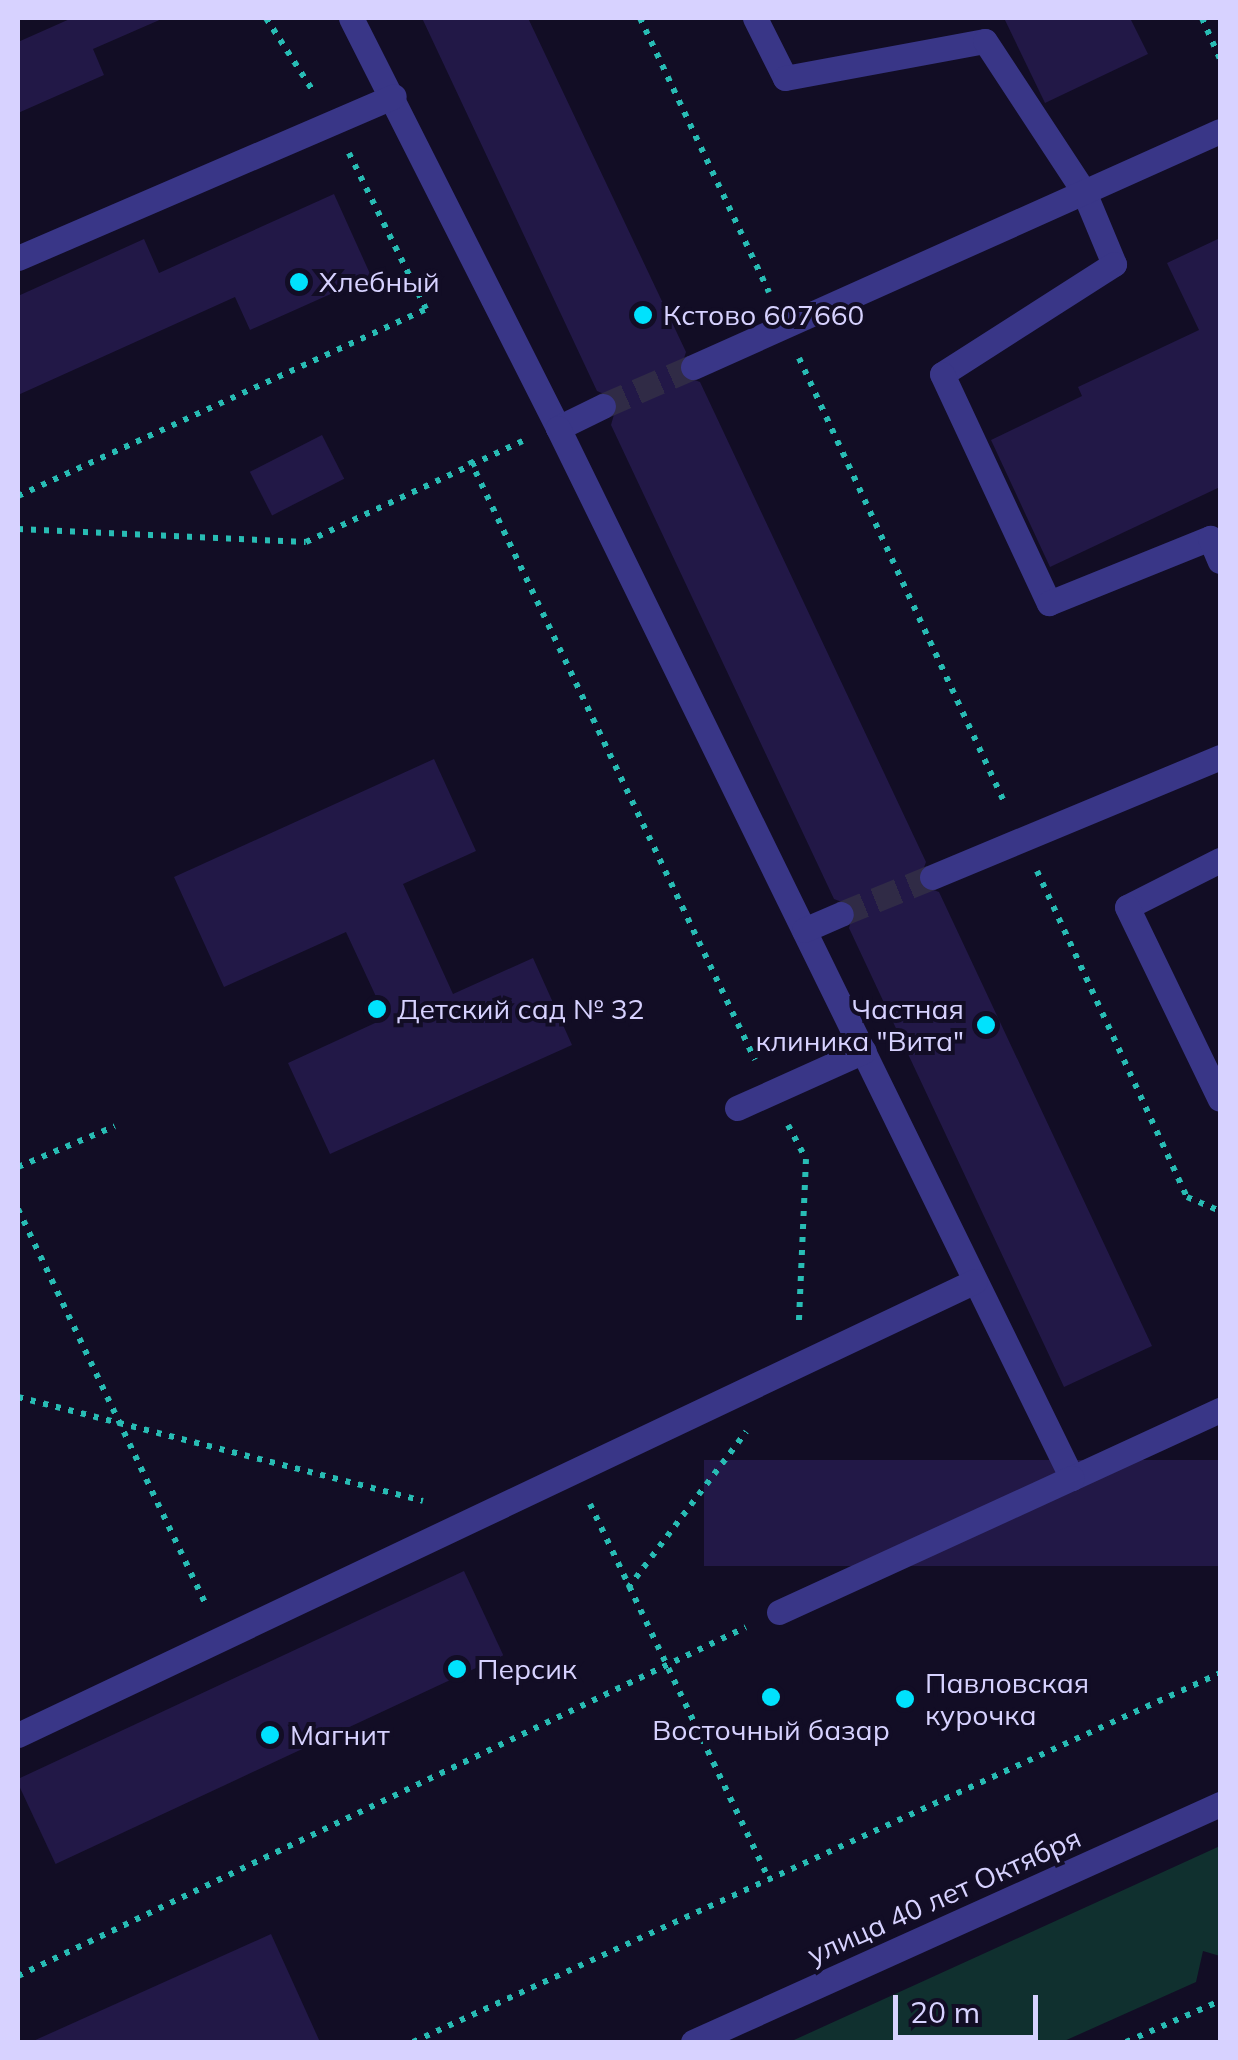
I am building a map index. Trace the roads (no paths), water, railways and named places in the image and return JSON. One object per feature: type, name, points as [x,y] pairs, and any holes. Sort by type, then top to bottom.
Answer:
[{"type":"street","points":[[351,18],[394,96],[558,428],[1072,1478]]},
{"type":"street","points":[[755,18],[785,78],[985,41],[1084,192],[1114,264],[942,374],[1049,603],[1210,538],[1220,561]]},
{"type":"street","points":[[18,258],[394,96]]},
{"type":"street","points":[[693,367],[1220,131]]},
{"type":"street","points":[[558,428],[603,406]]},
{"type":"street","points":[[932,876],[1220,757]]},
{"type":"street","points":[[1220,860],[1127,907],[1220,1099]]},
{"type":"street","points":[[804,930],[841,914]]},
{"type":"street","points":[[736,1108],[864,1051]]},
{"type":"street","points":[[18,1736],[975,1280]]},
{"type":"street","points":[[779,1612],[1220,1410]]},
{"type":"street","name":"улица 40 лет Октября","points":[[692,2042],[1220,1804]]},
{"type":"tunnel","points":[[603,406],[693,367]]},
{"type":"tunnel","points":[[841,914],[932,877]]},
{"type":"place","name":"Хлебный","points":[[299,282]]},
{"type":"place","name":"Кстово 607660","points":[[643,315]]},
{"type":"place","name":"Детский сад № 32","points":[[377,1009]]},
{"type":"place","name":"Чаcтная клиника \"Вита\"","points":[[986,1025]]},
{"type":"place","name":"Персик","points":[[457,1669]]},
{"type":"place","name":"Восточный базар","points":[[771,1697]]},
{"type":"place","name":"Павловская курочка","points":[[905,1699]]},
{"type":"place","name":"Магнит","points":[[270,1735]]}]
